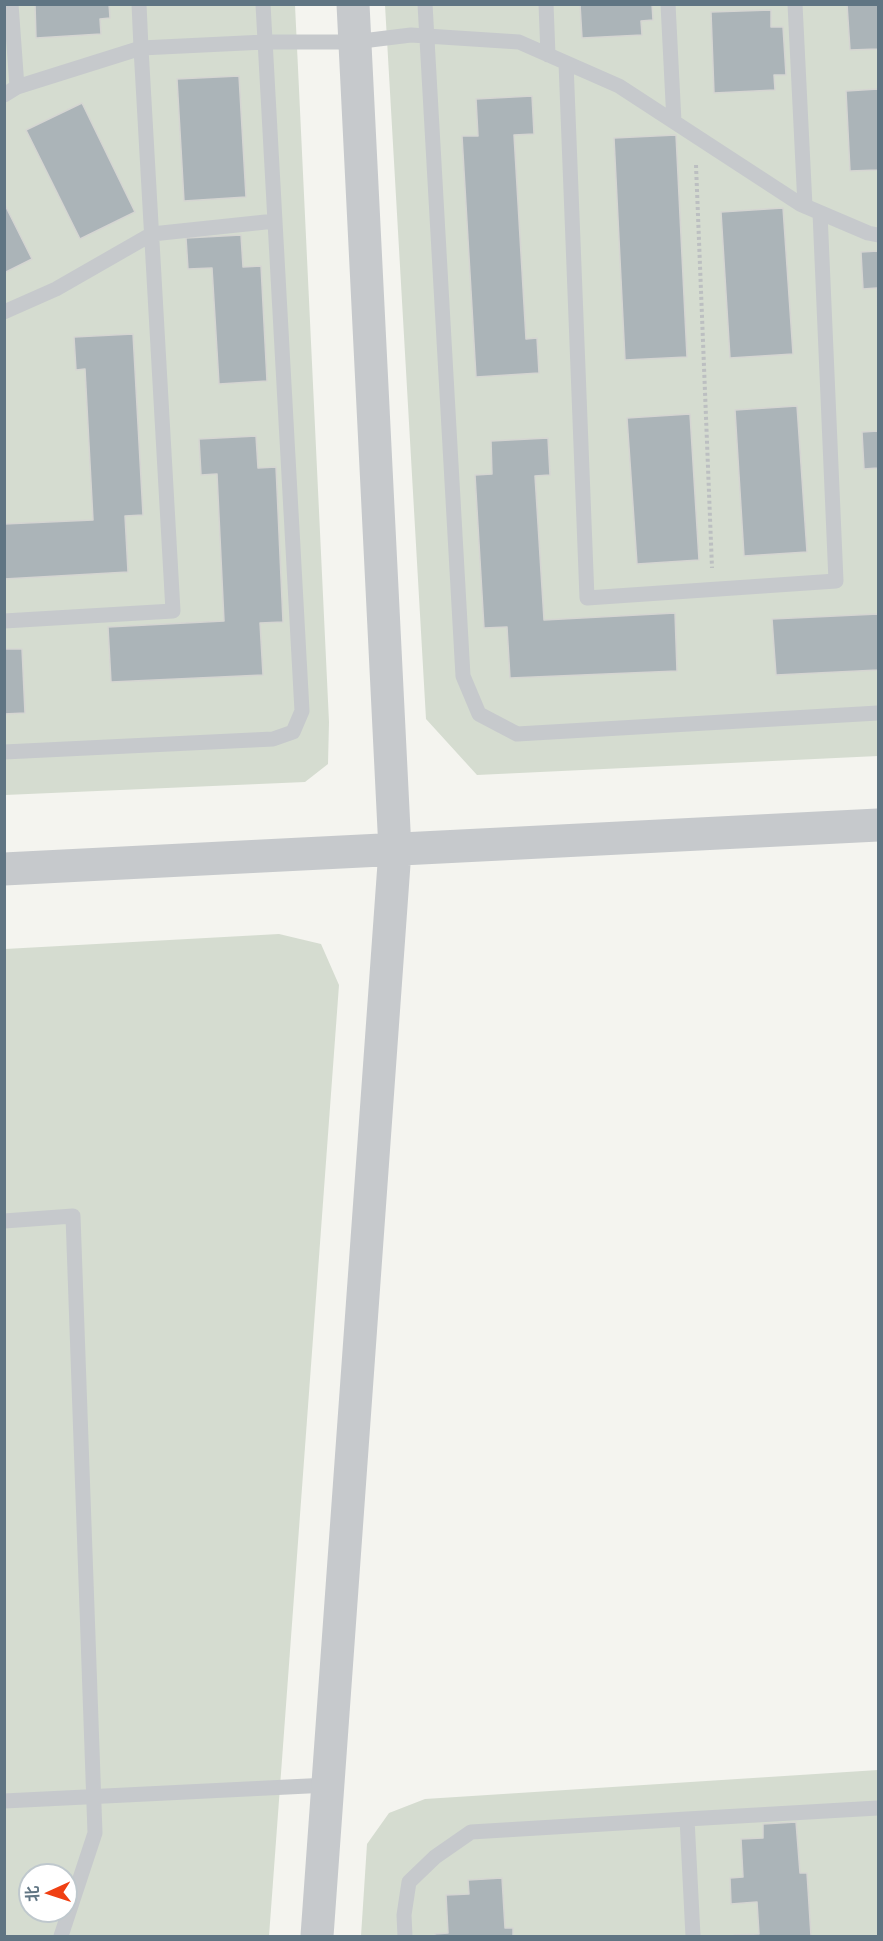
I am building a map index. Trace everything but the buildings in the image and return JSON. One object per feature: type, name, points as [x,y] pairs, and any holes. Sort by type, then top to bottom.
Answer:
[{"type":"street","points":[[318,1936],[395,850],[352,4]]},
{"type":"street","points":[[4,869],[879,825]]},
{"type":"lane","points":[[11,4],[11,91],[141,48],[265,42],[354,42],[411,35],[519,42],[619,86],[805,206],[879,236]]},
{"type":"lane","points":[[4,621],[173,611],[139,4]]},
{"type":"lane","points":[[4,752],[273,739],[293,732],[302,711],[262,4]]},
{"type":"lane","points":[[425,4],[463,676],[479,714],[517,734],[879,713]]},
{"type":"lane","points":[[546,4],[548,55]]},
{"type":"lane","points":[[668,4],[674,122]]},
{"type":"lane","points":[[795,4],[805,206]]},
{"type":"lane","points":[[566,63],[587,598],[836,582],[820,213]]},
{"type":"lane","points":[[4,312],[56,289],[152,234],[274,221]]},
{"type":"lane","points":[[4,1221],[73,1216],[94,1833],[61,1936]]},
{"type":"lane","points":[[4,1801],[328,1785]]},
{"type":"lane","points":[[405,1936],[404,1916],[409,1882],[435,1857],[471,1832],[879,1808]]},
{"type":"lane","points":[[687,1819],[693,1936]]},
{"type":"path","points":[[694,135],[713,590]]},
{"type":"shaded area","points":[[4,5],[295,5],[329,722],[328,764],[305,782],[5,795]]},
{"type":"shaded area","points":[[385,5],[878,5],[878,756],[477,775],[426,719]]},
{"type":"shaded area","points":[[279,934],[321,944],[339,985],[269,1936],[5,1936],[5,949]]},
{"type":"shaded area","points":[[878,1770],[878,1936],[361,1936],[367,1844],[389,1813],[425,1799]]}]
